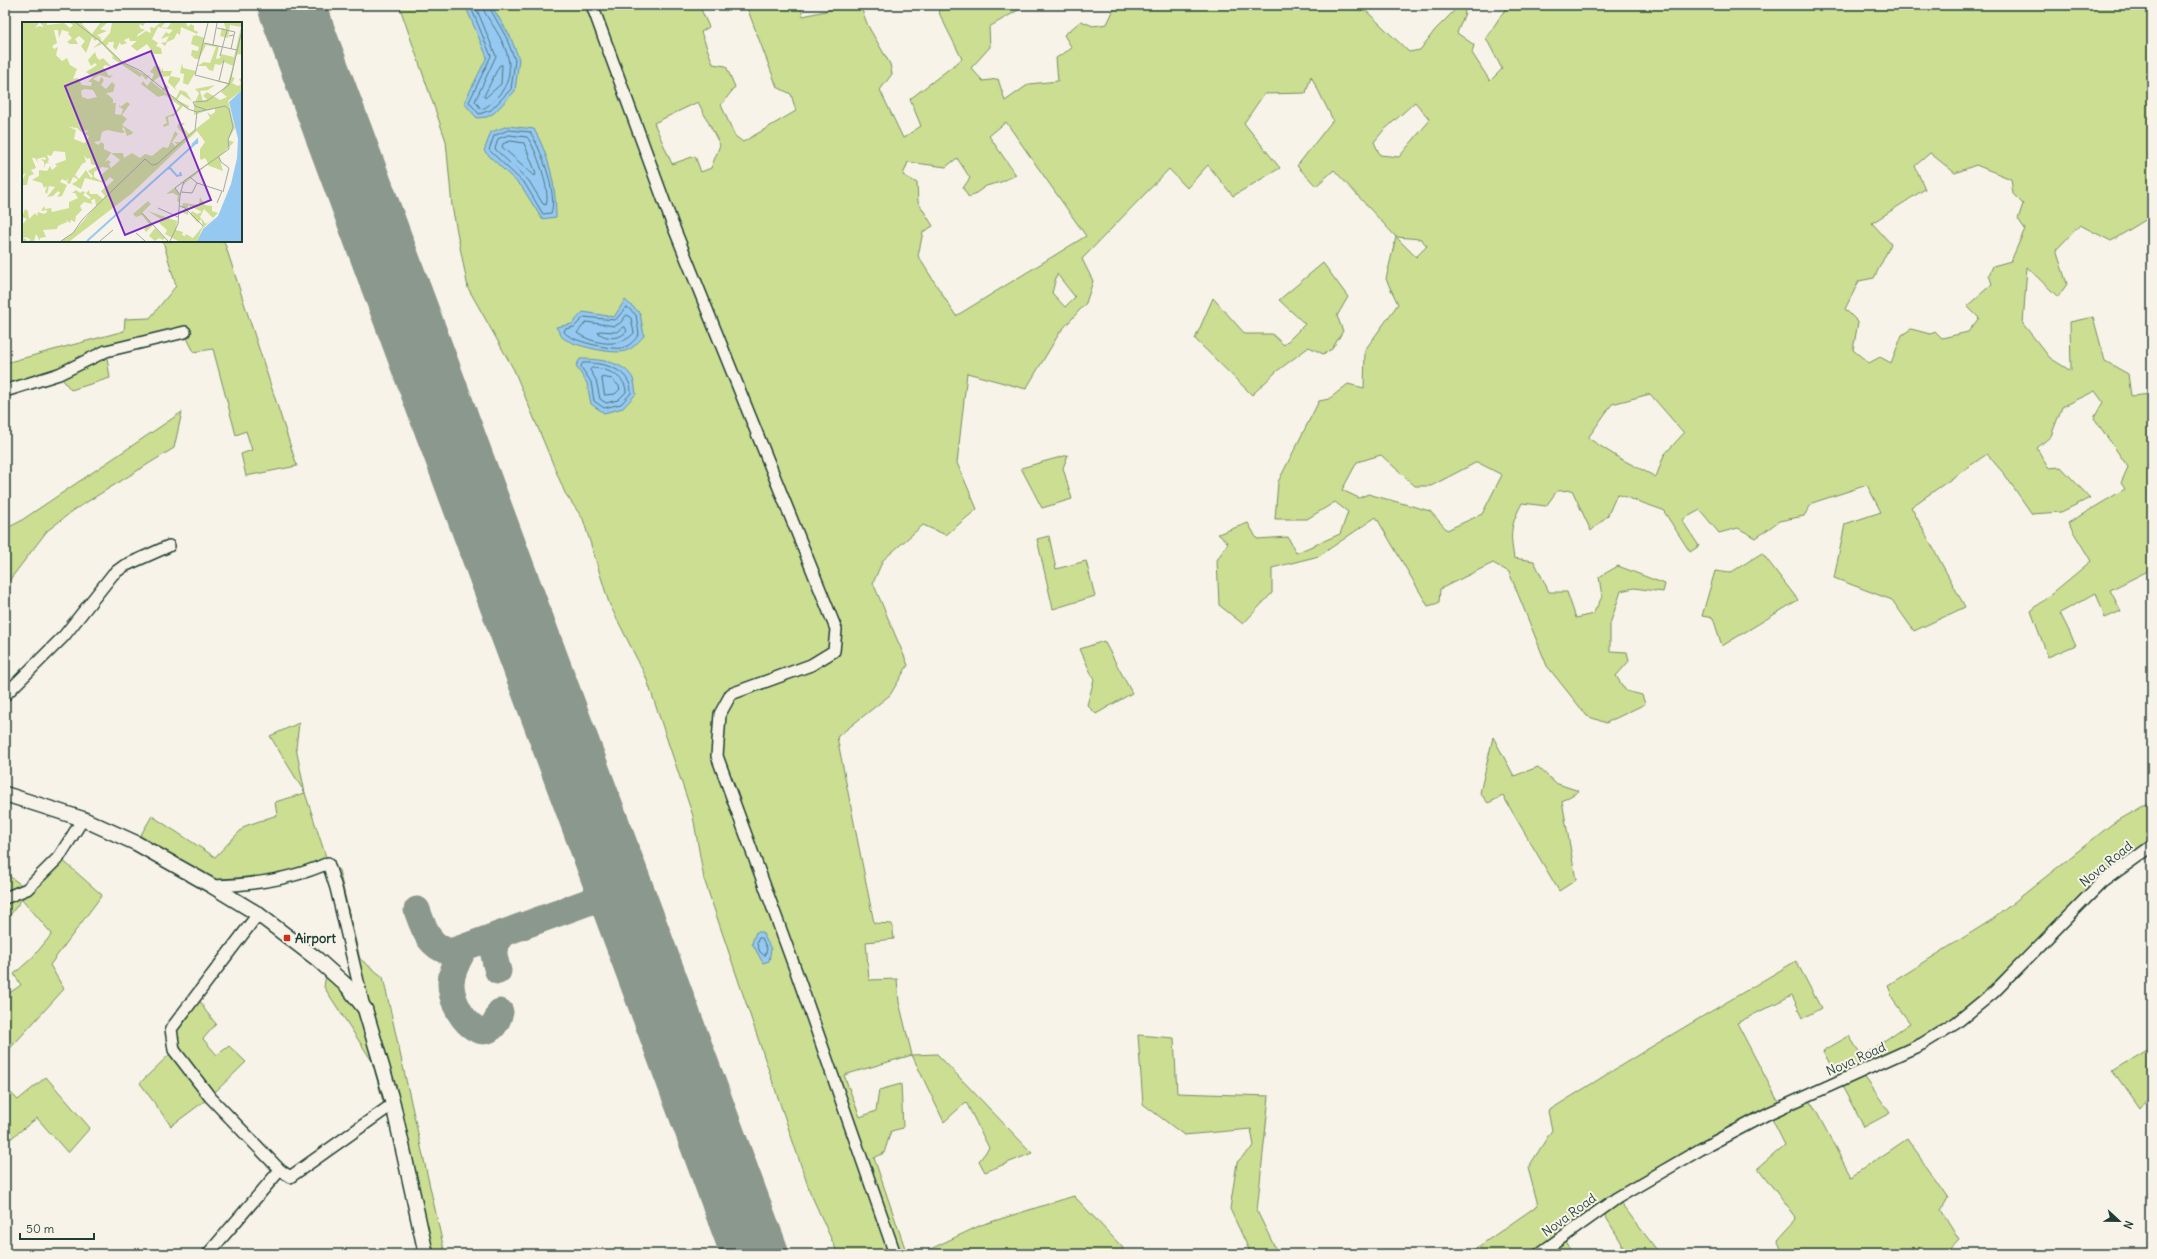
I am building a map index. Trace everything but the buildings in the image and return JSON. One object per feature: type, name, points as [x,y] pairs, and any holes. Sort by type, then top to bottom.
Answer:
[{"type":"main road","points":[[5,794],[84,819],[136,843],[258,914],[328,968],[347,986],[365,1009],[393,1104],[426,1254]]},
{"type":"street","points":[[592,5],[672,223],[836,629],[834,651],[811,665],[731,694],[720,714],[717,756],[795,967],[896,1254]]},
{"type":"street","points":[[5,391],[59,374],[106,351],[184,332]]},
{"type":"street","points":[[5,695],[64,636],[113,574],[124,566],[169,546]]},
{"type":"street","points":[[5,898],[27,889],[59,857],[84,819]]},
{"type":"street","name":"Nova Road","points":[[1539,1254],[1616,1198],[1701,1149],[1769,1113],[1922,1044],[1956,1023],[1994,992],[2102,882],[2152,846]]},
{"type":"street","points":[[212,886],[249,885],[308,872],[328,863],[336,888],[365,1009]]},
{"type":"street","points":[[258,914],[171,1028],[174,1050],[210,1097],[280,1170],[290,1177],[393,1104]]},
{"type":"street","points":[[208,1254],[280,1170]]},
{"type":"green space","points":[[399,5],[699,5],[709,27],[701,32],[713,64],[726,66],[735,87],[721,105],[735,136],[743,142],[796,111],[791,94],[777,87],[746,5],[800,5],[803,16],[852,5],[860,5],[868,26],[890,64],[892,74],[880,90],[903,138],[921,126],[910,99],[962,59],[940,15],[938,5],[1027,5],[989,27],[990,47],[971,68],[983,81],[998,79],[1005,101],[1029,84],[1058,81],[1056,58],[1072,48],[1064,35],[1081,21],[1093,26],[1107,24],[1116,5],[1360,5],[1409,52],[1420,50],[1435,30],[1460,5],[1463,5],[1465,13],[1457,33],[1474,45],[1472,53],[1490,81],[1502,69],[1486,38],[1508,5],[2152,5],[2152,216],[2111,241],[2080,225],[2056,250],[2067,284],[2058,297],[2027,267],[2023,324],[2050,358],[2071,371],[2070,322],[2093,317],[2105,361],[2128,374],[2131,396],[2152,394],[2152,569],[2110,590],[2121,611],[2105,618],[2096,593],[2060,613],[2076,645],[2048,657],[2031,611],[2091,561],[2068,523],[2125,489],[2121,483],[2128,467],[2094,418],[2103,402],[2095,391],[2062,407],[2051,436],[2037,448],[2048,468],[2061,467],[2090,498],[2061,512],[2032,514],[2005,475],[1987,454],[1911,507],[1965,607],[1914,631],[1892,600],[1834,578],[1845,524],[1881,512],[1867,485],[1812,503],[1804,516],[1779,521],[1756,538],[1738,528],[1719,533],[1700,510],[1682,520],[1699,546],[1690,552],[1663,510],[1617,494],[1608,515],[1591,531],[1572,490],[1557,491],[1546,506],[1522,503],[1515,518],[1512,530],[1514,558],[1534,561],[1549,592],[1567,592],[1576,618],[1593,614],[1602,597],[1599,577],[1618,566],[1665,584],[1663,592],[1634,588],[1621,591],[1610,624],[1610,651],[1627,652],[1629,661],[1616,676],[1626,691],[1642,695],[1645,704],[1606,723],[1587,716],[1547,666],[1509,572],[1493,563],[1440,589],[1439,603],[1428,606],[1376,517],[1319,556],[1272,568],[1272,593],[1243,624],[1219,605],[1217,560],[1228,543],[1218,534],[1248,523],[1257,539],[1288,537],[1296,553],[1340,534],[1348,512],[1335,502],[1307,519],[1275,519],[1278,482],[1319,401],[1329,399],[1348,384],[1364,388],[1365,350],[1398,304],[1386,279],[1396,237],[1334,170],[1316,186],[1297,166],[1333,120],[1311,76],[1306,93],[1264,94],[1244,123],[1280,168],[1233,196],[1208,165],[1187,188],[1169,169],[1082,259],[1093,281],[1086,303],[1060,332],[1026,389],[967,373],[957,463],[977,509],[946,535],[923,525],[883,560],[873,583],[908,665],[890,695],[837,737],[874,923],[892,924],[894,939],[866,942],[869,980],[897,979],[899,1002],[912,1055],[844,1075],[860,1117],[876,1111],[879,1090],[901,1084],[903,1128],[891,1131],[884,1153],[874,1158],[907,1254],[838,1254],[810,1192],[704,879],[693,816],[646,677],[609,603],[583,519],[565,493],[514,370],[468,288],[452,206],[446,141]],"holes":[[[698,102],[720,145],[711,168],[701,172],[695,156],[672,164],[654,123]],[[1415,102],[1430,120],[1399,157],[1380,155],[1374,142],[1383,131]],[[1006,122],[1086,236],[956,316],[918,256],[923,232],[933,226],[918,202],[917,183],[903,175],[908,162],[946,167],[957,158],[970,178],[963,188],[969,198],[986,186],[1001,182],[1016,175],[989,136]],[[1930,153],[1955,173],[1976,165],[2011,179],[2013,194],[2023,204],[2018,219],[2025,229],[2011,261],[1993,266],[1989,275],[1992,284],[1967,306],[1979,318],[1968,332],[1942,338],[1936,332],[1930,334],[1911,329],[1902,335],[1891,363],[1880,357],[1869,363],[1853,350],[1858,322],[1845,309],[1859,281],[1874,278],[1891,244],[1872,223],[1925,189],[1915,166]],[[1396,237],[1421,239],[1427,246],[1416,257]],[[1057,274],[1075,297],[1065,307],[1052,293]],[[1650,394],[1684,433],[1664,455],[1656,477],[1619,458],[1588,438],[1612,404]],[[1381,455],[1415,486],[1431,486],[1477,462],[1502,475],[1482,514],[1447,530],[1430,511],[1368,494],[1359,498],[1342,490],[1357,462]]]},
{"type":"green space","points":[[163,242],[224,242],[297,466],[246,476],[241,454],[252,450],[246,431],[236,435],[213,349],[194,352],[184,332],[106,351],[110,378],[71,390],[58,374],[5,391],[5,352],[9,362],[124,331],[125,319],[150,318],[176,286]]},
{"type":"green space","points":[[1323,263],[1348,297],[1337,316],[1343,331],[1332,349],[1323,354],[1309,347],[1277,371],[1252,395],[1195,339],[1213,298],[1245,334],[1272,334],[1284,345],[1305,324],[1279,300]]},
{"type":"green space","points":[[182,412],[174,448],[74,510],[47,531],[5,586],[5,529],[19,522]]},
{"type":"green space","points":[[1068,455],[1063,468],[1072,499],[1042,508],[1021,468]]},
{"type":"green space","points":[[1049,536],[1056,569],[1086,561],[1095,596],[1053,609],[1037,539]]},
{"type":"green space","points":[[1762,553],[1798,600],[1722,646],[1713,618],[1702,616],[1715,571],[1730,573]]},
{"type":"green space","points":[[1104,641],[1132,693],[1096,714],[1087,705],[1094,680],[1080,649]]},
{"type":"green space","points":[[299,723],[296,748],[305,793],[270,736]]},
{"type":"green space","points":[[1493,737],[1514,776],[1538,767],[1555,783],[1579,791],[1562,801],[1576,880],[1559,891],[1503,796],[1488,803],[1480,793]]},
{"type":"green space","points":[[305,793],[328,863],[308,872],[212,886],[136,843],[152,816],[215,857],[245,826],[277,815],[275,802]]},
{"type":"green space","points":[[2152,801],[2152,846],[2102,882],[1956,1023],[1862,1073],[1890,1113],[1864,1127],[1823,1051],[1849,1036],[1862,1056],[1910,1023],[1893,1000],[1888,985],[1993,919],[2112,824]]},
{"type":"green space","points":[[59,857],[102,895],[50,965],[64,989],[5,1054],[5,996],[21,985],[14,974],[33,957],[52,934],[22,899],[5,922],[5,873],[27,889]]},
{"type":"green space","points":[[328,863],[339,870],[360,959],[383,977],[445,1254],[426,1254],[393,1105],[385,1109],[372,1061],[324,987],[327,968],[364,1008]]},
{"type":"green space","points":[[1796,961],[1821,1008],[1803,1018],[1792,995],[1737,1023],[1781,1107],[1808,1096],[1851,1177],[1907,1139],[1948,1198],[1941,1210],[1959,1239],[1945,1254],[1783,1254],[1777,1239],[1796,1218],[1758,1168],[1785,1145],[1769,1113],[1617,1198],[1660,1254],[1625,1254],[1621,1242],[1601,1209],[1563,1237],[1570,1249],[1563,1254],[1468,1254],[1538,1205],[1528,1168],[1552,1130],[1548,1111],[1646,1050]]},
{"type":"green space","points":[[197,995],[205,1010],[216,1024],[203,1039],[217,1055],[229,1046],[246,1062],[210,1097],[171,1126],[140,1083],[174,1050],[171,1029]]},
{"type":"green space","points":[[1138,1035],[1174,1038],[1177,1093],[1269,1096],[1257,1211],[1278,1254],[1251,1254],[1230,1209],[1237,1162],[1254,1146],[1251,1129],[1184,1135],[1143,1104]]},
{"type":"green space","points":[[2152,1047],[2152,1093],[2139,1108],[2113,1071]]},
{"type":"green space","points":[[937,1054],[1032,1153],[985,1172],[979,1161],[989,1148],[966,1102],[944,1122],[912,1055]]},
{"type":"green space","points":[[46,1077],[90,1128],[68,1153],[37,1118],[5,1143],[5,1087],[18,1100]]},
{"type":"green space","points":[[1074,1196],[1123,1248],[1120,1254],[920,1254],[981,1225]]},
{"type":"water","points":[[465,5],[491,5],[510,36],[519,59],[515,91],[494,113],[487,117],[477,118],[464,103],[487,57]]},
{"type":"water","points":[[508,126],[534,129],[544,150],[551,171],[555,194],[556,217],[542,219],[522,187],[484,151],[491,132]]},
{"type":"water","points":[[625,300],[640,313],[644,336],[628,350],[611,352],[582,346],[562,337],[556,327],[572,324],[583,312],[614,317]]},
{"type":"water","points":[[580,359],[610,362],[624,368],[633,379],[636,394],[623,408],[604,413],[591,404],[587,383],[576,366]]},
{"type":"water","points":[[756,932],[762,932],[771,949],[769,961],[763,963],[752,943]]},
{"type":"taxiway","points":[[500,1012],[494,1025],[487,1030],[479,1030],[463,1017],[457,1006],[452,994],[451,982],[456,964],[465,947],[602,897],[609,887],[612,878],[607,856]]},
{"type":"taxiway","points":[[602,897],[616,900],[628,912]]},
{"type":"taxiway","points":[[417,910],[428,936],[437,946],[450,952],[465,947]]},
{"type":"taxiway","points":[[498,971],[494,951],[496,943],[502,934]]},
{"type":"runway","points":[[291,5],[755,1254]]},
{"type":"place","name":"Airport","points":[[287,938]]}]
